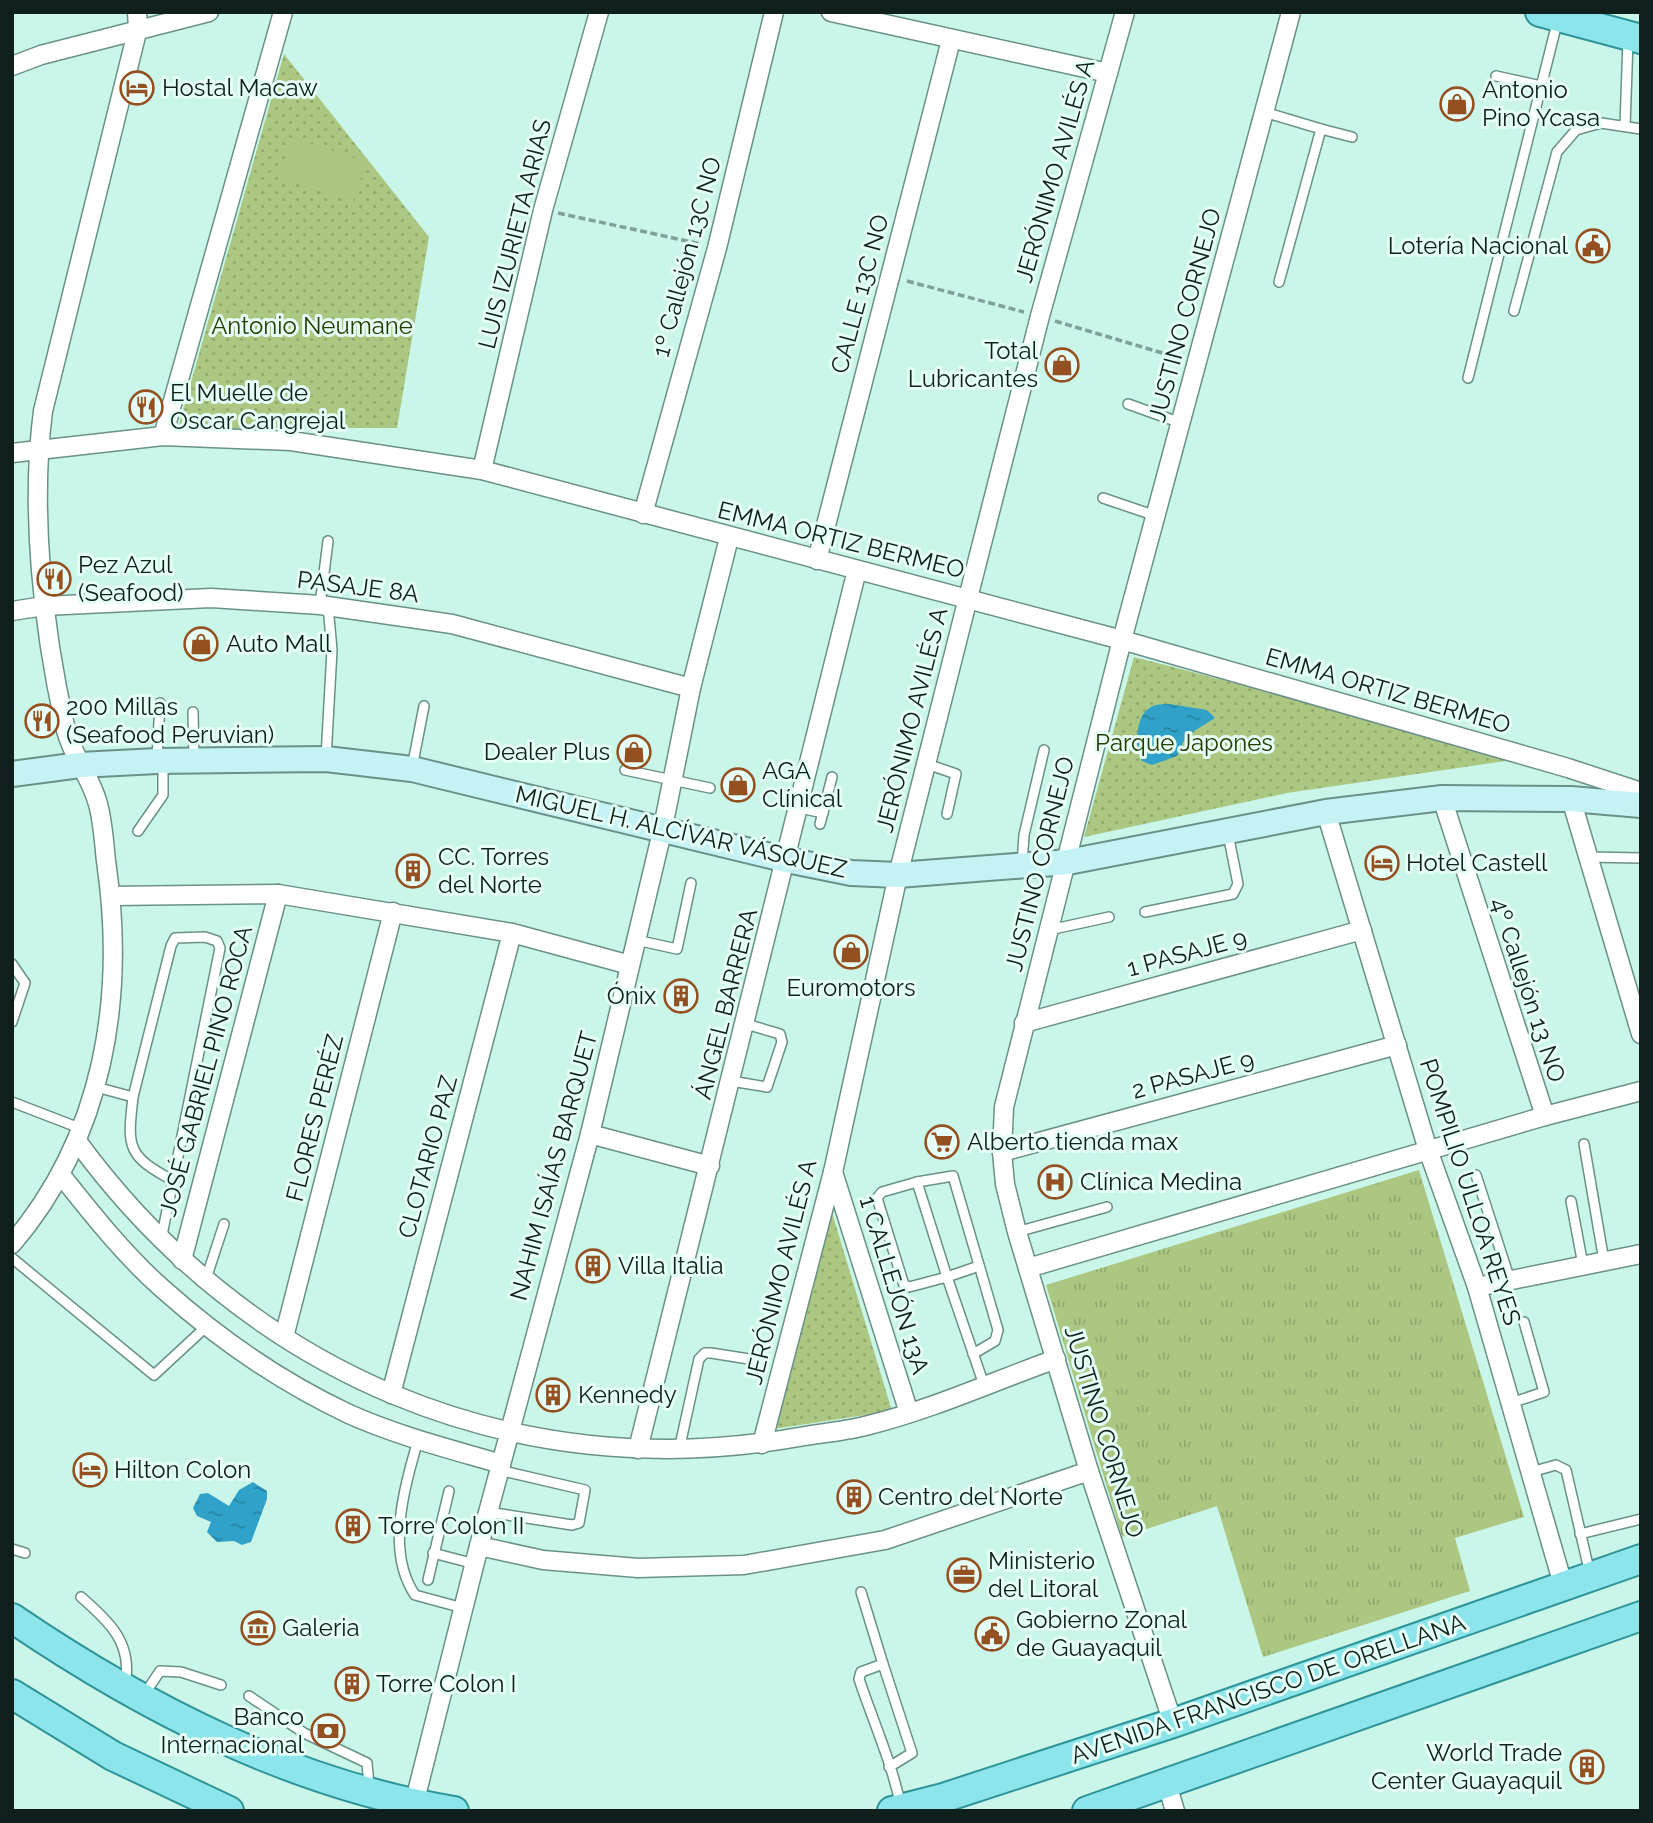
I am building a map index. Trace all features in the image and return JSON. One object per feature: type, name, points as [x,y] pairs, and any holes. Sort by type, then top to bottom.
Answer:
[{"type":"main road","points":[[1549,15],[1635,37]]},
{"type":"main road","name":"AVENIDA FRANCISCO DE ORELLANA","points":[[897,1810],[943,1798],[1173,1723],[1592,1579],[1641,1559]]},
{"type":"main road","points":[[1087,1811],[1171,1798],[1641,1616]]},
{"type":"main road","points":[[12,1618],[133,1694],[218,1738],[369,1791],[414,1804],[454,1811]]},
{"type":"main road","points":[[12,1694],[113,1756],[229,1811]]},
{"type":"street","points":[[12,66],[137,20],[209,12]]},
{"type":"street","points":[[163,436],[283,12]]},
{"type":"street","name":"LUIS IZURIETA ARIAS","points":[[482,470],[543,210],[599,12]]},
{"type":"street","name":"1º Callejón 13C NO","points":[[643,514],[717,248],[774,12]]},
{"type":"street","points":[[831,12],[1108,73]]},
{"type":"street","name":"JERÓNIMO AVILÉS A","points":[[762,1444],[833,1172],[898,875],[968,598],[1040,316],[1125,12]]},
{"type":"street","name":"JUSTINO CORNEJO","points":[[1173,1723],[1088,1471],[1017,1232],[1005,1184],[1002,1152],[1004,1107],[1122,640],[1291,12]]},
{"type":"street","points":[[12,1244],[61,1175],[79,1135],[96,1087],[112,1013],[111,896],[98,803],[65,729],[44,606],[38,450],[43,411],[137,20]]},
{"type":"street","name":"CALLE 13C NO","points":[[817,560],[951,40]]},
{"type":"street","name":"EMMA ORTIZ BERMEO","points":[[12,453],[163,436],[291,441],[482,470],[729,538],[1122,640],[1568,768],[1641,792]]},
{"type":"street","name":"NAHIM ISAÍAS BARQUET","points":[[414,1804],[479,1546],[590,1134],[662,832],[691,688],[729,538]]},
{"type":"street","name":"ÁNGEL BARRERA","points":[[638,1449],[732,1081],[857,570]]},
{"type":"street","name":"PASAJE 8A","points":[[12,611],[44,606],[211,598],[324,605],[452,624],[691,688]]},
{"type":"street","name":"MIGUEL H. ALCÍVAR VÁSQUEZ","points":[[12,774],[80,765],[194,760],[326,760],[412,769],[662,832],[787,860],[851,873],[898,875],[1068,862],[1326,812],[1442,798],[1571,799],[1641,804]]},
{"type":"street","name":"4º Callejón 13 NO","points":[[1442,798],[1545,1116]]},
{"type":"street","points":[[1571,799],[1641,1034]]},
{"type":"street","name":"POMPILIO ULLOA REYES","points":[[1326,812],[1428,1150],[1477,1287],[1564,1588]]},
{"type":"street","points":[[111,896],[278,894],[512,933],[630,965]]},
{"type":"street","name":"JOSÉ GABRIEL PINO ROCA","points":[[181,1260],[278,894]]},
{"type":"street","name":"FLORES PERÉZ","points":[[284,1337],[394,912]]},
{"type":"street","name":"1 PASAJE 9","points":[[1024,1023],[1362,930]]},
{"type":"street","name":"CLOTARIO PAZ","points":[[391,1394],[512,933]]},
{"type":"street","name":"2 PASAJE 9","points":[[1002,1152],[1397,1045]]},
{"type":"street","points":[[1028,1268],[1545,1116],[1641,1091]]},
{"type":"street","points":[[590,1134],[710,1166]]},
{"type":"street","points":[[79,1135],[128,1208],[161,1241],[206,1280],[284,1337],[332,1367],[391,1394],[509,1433],[638,1449],[723,1449],[762,1444],[868,1426],[1056,1359]]},
{"type":"street","name":"1 CALLEJÓN 13A","points":[[833,1172],[909,1413]]},
{"type":"street","points":[[61,1175],[96,1219],[162,1289],[260,1363],[349,1414],[500,1467]]},
{"type":"street","points":[[1477,1287],[1641,1254]]},
{"type":"street","points":[[479,1546],[543,1560],[638,1568],[744,1564],[885,1540],[1088,1471]]},
{"type":"lane","points":[[1468,378],[1541,86],[1549,15]]},
{"type":"lane","points":[[1625,126],[1635,37]]},
{"type":"lane","points":[[1496,76],[1541,86]]},
{"type":"lane","points":[[1264,112],[1352,137]]},
{"type":"lane","points":[[1514,311],[1557,152],[1576,130],[1601,123],[1641,129]]},
{"type":"lane","points":[[1279,282],[1321,129]]},
{"type":"lane","points":[[1128,404],[1181,423]]},
{"type":"lane","points":[[1103,498],[1156,516]]},
{"type":"lane","points":[[326,760],[330,733],[332,650],[324,605],[328,541]]},
{"type":"lane","points":[[138,831],[163,795],[160,703]]},
{"type":"lane","points":[[412,769],[424,706]]},
{"type":"lane","points":[[192,712],[194,760]]},
{"type":"lane","points":[[1022,865],[1024,835],[1044,750]]},
{"type":"lane","points":[[927,764],[955,771],[947,814]]},
{"type":"lane","points":[[625,770],[710,788]]},
{"type":"lane","points":[[820,824],[832,777]]},
{"type":"lane","points":[[800,808],[823,813]]},
{"type":"lane","points":[[1145,912],[1233,894],[1238,884],[1228,832]]},
{"type":"lane","points":[[1588,857],[1641,858]]},
{"type":"lane","points":[[636,940],[677,949],[691,883]]},
{"type":"lane","points":[[1049,930],[1109,917]]},
{"type":"lane","points":[[161,1241],[174,1181],[220,948],[217,941],[205,937],[175,938],[167,958],[133,1097],[128,1134],[144,1165],[174,1181]]},
{"type":"lane","points":[[12,964],[25,983],[12,1022]]},
{"type":"lane","points":[[732,1081],[767,1087],[782,1042],[780,1034],[746,1024]]},
{"type":"lane","points":[[96,1087],[133,1097]]},
{"type":"lane","points":[[12,1102],[79,1135]]},
{"type":"lane","points":[[1584,1144],[1604,1261]]},
{"type":"lane","points":[[973,1354],[995,1341],[998,1336],[979,1266],[953,1176],[946,1175],[878,1194],[904,1285],[947,1277],[979,1266]]},
{"type":"lane","points":[[1476,1175],[1510,1280]]},
{"type":"lane","points":[[917,1182],[984,1385]]},
{"type":"lane","points":[[1571,1201],[1583,1265]]},
{"type":"lane","points":[[1017,1232],[1107,1207]]},
{"type":"lane","points":[[206,1280],[224,1224]]},
{"type":"lane","points":[[12,1258],[154,1375],[208,1325]]},
{"type":"lane","points":[[1511,1403],[1544,1392],[1524,1322]]},
{"type":"lane","points":[[680,1450],[699,1360],[705,1353],[749,1359]]},
{"type":"lane","points":[[418,1440],[400,1507],[400,1544],[410,1587],[415,1595],[463,1608]]},
{"type":"lane","points":[[1531,1472],[1556,1465],[1562,1465],[1566,1470],[1592,1579]]},
{"type":"lane","points":[[488,1513],[572,1525],[579,1523],[584,1490],[500,1467]]},
{"type":"lane","points":[[428,1580],[449,1492]]},
{"type":"lane","points":[[1580,1534],[1641,1519]]},
{"type":"lane","points":[[12,1549],[26,1553]]},
{"type":"lane","points":[[433,1553],[475,1564]]},
{"type":"lane","points":[[861,1592],[912,1753],[889,1767]]},
{"type":"lane","points":[[81,1597],[107,1620],[123,1645],[133,1694]]},
{"type":"lane","points":[[883,1664],[861,1672],[859,1679],[889,1767],[897,1810]]},
{"type":"lane","points":[[133,1694],[159,1671],[181,1672],[220,1685]]},
{"type":"lane","points":[[249,1696],[304,1733],[367,1763],[370,1772],[369,1791]]},
{"type":"path","points":[[543,210],[717,248]]},
{"type":"green space","name":"Antonio Neumane","points":[[284,54],[429,237],[397,428],[178,428]]},
{"type":"green space","points":[[292,137],[366,162],[353,202],[279,177]]},
{"type":"green space","name":"Parque Japones","points":[[1134,657],[1526,758],[1287,793],[1084,837]]},
{"type":"green space","points":[[1419,1170],[1524,1517],[1455,1538],[1470,1591],[1263,1657],[1217,1506],[1122,1537],[1046,1285]]},
{"type":"green space","points":[[830,1206],[892,1411],[773,1429]]},
{"type":"water","points":[[1169,704],[1207,710],[1215,718],[1186,736],[1177,756],[1152,765],[1142,761],[1139,755],[1139,724],[1151,707]]},
{"type":"water","points":[[253,1482],[267,1491],[267,1499],[251,1542],[242,1545],[234,1541],[217,1542],[207,1532],[211,1522],[197,1516],[193,1508],[200,1494],[208,1493],[229,1506],[239,1490]]},
{"type":"place","name":"Hostal Macaw","points":[[137,88]]},
{"type":"place","name":"Antonio Pino Ycasa","points":[[1457,104]]},
{"type":"place","name":"Lotería Nacional","points":[[1593,246]]},
{"type":"place","name":"Total Lubricantes","points":[[1062,365]]},
{"type":"place","name":"El Muelle de Oscar Cangrejal","points":[[146,407]]},
{"type":"place","name":"Pez Azul (Seafood)","points":[[54,579]]},
{"type":"place","name":"Auto Mall","points":[[201,644]]},
{"type":"place","name":"200 Millas (Seafood Peruvian)","points":[[42,721]]},
{"type":"place","name":"Dealer Plus","points":[[634,752]]},
{"type":"place","name":"AGA Clínical","points":[[738,785]]},
{"type":"place","name":"Hotel Castell","points":[[1382,863]]},
{"type":"place","name":"CC. Torres del Norte","points":[[413,871]]},
{"type":"place","name":"Euromotors","points":[[851,952]]},
{"type":"place","name":"Ónix","points":[[681,996]]},
{"type":"place","name":"Alberto tienda max","points":[[942,1142]]},
{"type":"place","name":"Clínica Medina","points":[[1055,1182]]},
{"type":"place","name":"Villa Italia","points":[[593,1266]]},
{"type":"place","name":"Kennedy","points":[[553,1395]]},
{"type":"place","name":"Hilton Colon","points":[[90,1470]]},
{"type":"place","name":"Centro del Norte","points":[[854,1497]]},
{"type":"place","name":"Torre Colon II","points":[[353,1526]]},
{"type":"place","name":"Ministerio del Litoral","points":[[964,1575]]},
{"type":"place","name":"Galeria","points":[[258,1628]]},
{"type":"place","name":"Gobierno Zonal de Guayaquil","points":[[992,1634]]},
{"type":"place","name":"Torre Colon I","points":[[352,1684]]},
{"type":"place","name":"Banco Internacional","points":[[328,1731]]},
{"type":"place","name":"World Trade Center Guayaquil","points":[[1587,1767]]}]
